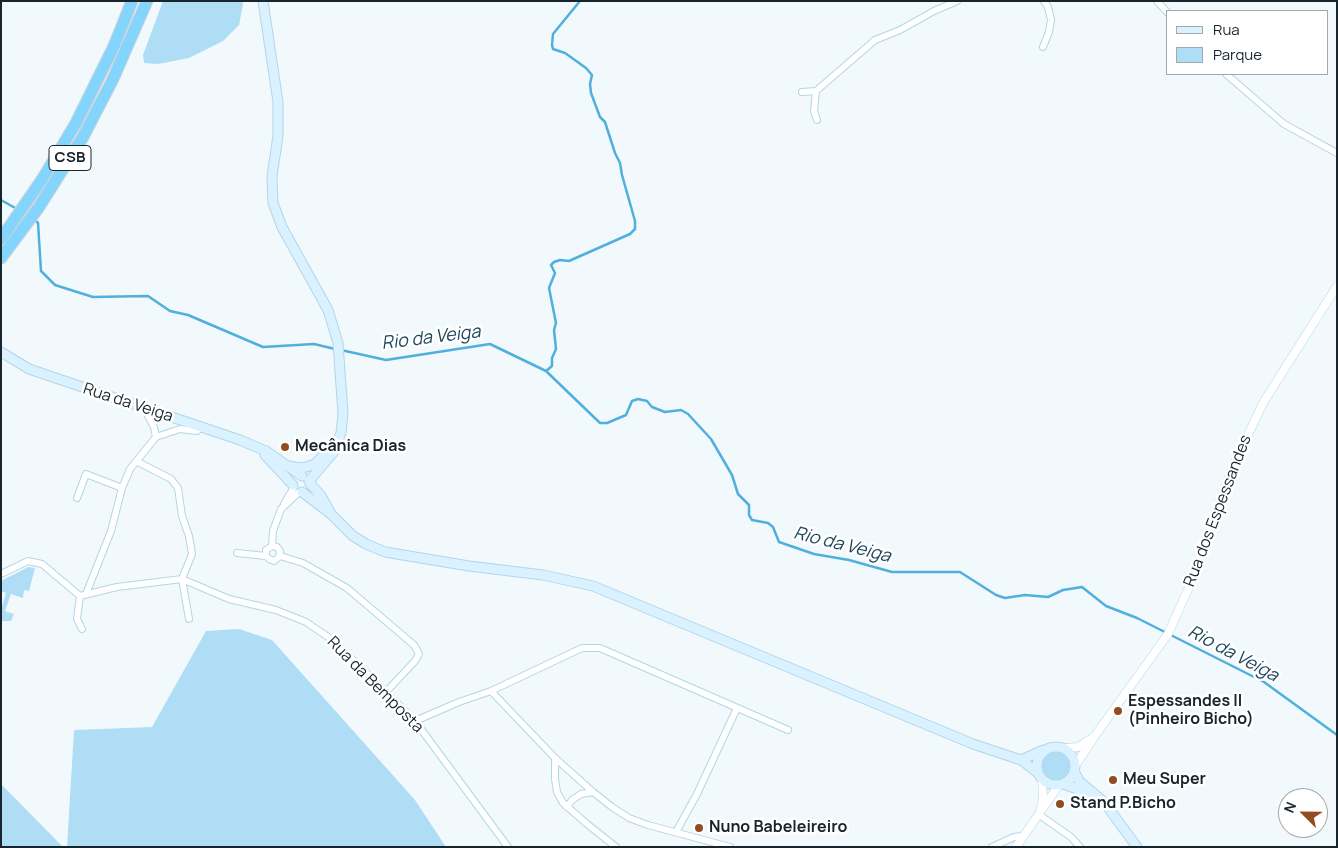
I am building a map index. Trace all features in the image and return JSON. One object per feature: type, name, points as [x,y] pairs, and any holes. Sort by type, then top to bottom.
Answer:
[{"type":"highway","name":"CSB","points":[[1,239],[30,198],[64,144],[114,46],[132,1]]},
{"type":"highway","name":"CSB","points":[[1,258],[39,207],[67,163],[98,108],[126,52],[147,1]]},
{"type":"main road","points":[[257,1],[270,57]]},
{"type":"main road","points":[[263,1],[278,102],[278,136],[272,176],[273,203],[282,227],[328,310],[338,343],[343,414],[341,433],[333,453],[306,479],[295,480],[297,489],[307,490],[306,479]]},
{"type":"main road","name":"Rua da Veiga","points":[[1,352],[28,369],[230,436],[266,451],[306,479],[321,496],[331,514]]},
{"type":"main road","name":"Rua da Veiga","points":[[258,448],[297,489],[331,514]]},
{"type":"main road","points":[[289,466],[299,468],[318,466]]},
{"type":"main road","points":[[318,466],[318,486],[321,496]]},
{"type":"main road","points":[[331,514],[354,536],[366,544],[385,552],[469,566],[559,577],[593,586],[974,744],[1020,760],[1053,785],[1068,781],[1075,769]]},
{"type":"main road","points":[[1020,760],[1053,747],[1064,748],[1074,759],[1075,769],[1080,782],[1104,802],[1137,847]]},
{"type":"main road","points":[[1040,776],[1038,759],[1041,753],[1047,749]]},
{"type":"main road","points":[[1061,784],[1096,796]]},
{"type":"street","points":[[802,92],[816,91],[874,40],[900,30],[934,11],[957,1]]},
{"type":"street","points":[[1043,48],[1051,20],[1048,7],[1044,1]]},
{"type":"street","points":[[1156,1],[1166,11]]},
{"type":"street","points":[[1227,75],[1284,124],[1337,153]]},
{"type":"street","points":[[816,91],[814,111],[817,120]]},
{"type":"street","name":"Rua dos Espessandes","points":[[1075,769],[1097,733],[1170,630],[1190,584],[1232,469],[1260,410],[1337,286]]},
{"type":"street","points":[[146,409],[156,437]]},
{"type":"street","points":[[82,629],[77,618],[83,595],[111,532],[122,488],[130,469],[138,462],[156,437],[180,429],[197,431],[201,427]]},
{"type":"street","points":[[138,462],[171,479],[178,488],[182,516],[189,536],[192,554],[182,579],[189,619]]},
{"type":"street","points":[[77,498],[86,474],[122,488]]},
{"type":"street","points":[[272,546],[273,531],[281,509],[297,489]]},
{"type":"street","points":[[266,556],[266,550],[272,546],[279,548],[280,556]]},
{"type":"street","points":[[237,553],[266,556],[274,560],[280,556],[303,562],[347,588],[414,645],[418,654],[415,661],[385,693]]},
{"type":"street","points":[[1,574],[28,561],[42,564],[83,595]]},
{"type":"street","points":[[83,595],[117,587],[182,579]]},
{"type":"street","name":"Rua da Bemposta","points":[[182,579],[229,599],[276,610],[306,622],[334,641],[415,721],[508,847]]},
{"type":"street","points":[[415,721],[459,702],[491,691],[582,648],[600,648],[788,730]]},
{"type":"street","points":[[491,691],[555,758],[593,792],[629,818],[730,847]]},
{"type":"street","points":[[676,832],[697,794],[737,708]]},
{"type":"street","points":[[1064,748],[1078,747],[1097,733]]},
{"type":"street","points":[[555,758],[557,792],[562,803],[616,847]]},
{"type":"street","points":[[1039,812],[1043,796],[1040,776]]},
{"type":"street","points":[[1016,847],[1039,812],[1061,784]]},
{"type":"street","points":[[567,807],[572,800],[581,794],[593,792]]},
{"type":"street","points":[[1039,812],[1071,837],[1080,847]]},
{"type":"street","points":[[992,847],[1014,837],[1022,836]]},
{"type":"green space","points":[[163,1],[242,1],[243,4],[239,25],[223,41],[189,58],[158,64],[144,63],[143,55]]},
{"type":"green space","points":[[28,567],[35,568],[29,591],[24,590],[23,598],[11,594],[5,611],[14,614],[11,621],[1,621],[1,610],[6,593],[1,591],[1,581]]},
{"type":"green space","points":[[239,629],[272,640],[415,800],[446,847],[67,847],[74,730],[152,727],[206,631]]},
{"type":"green space","points":[[1056,752],[1066,756],[1070,766],[1066,776],[1056,780],[1046,776],[1042,766],[1046,756]]},
{"type":"green space","points":[[1,784],[63,847],[1,847]]},
{"type":"waterway","points":[[546,371],[552,366],[552,358],[556,349],[554,330],[556,323],[549,288],[555,273],[551,265],[560,260],[569,261],[630,234],[635,229],[635,221],[620,163],[605,122],[600,117],[591,93],[592,75],[586,68],[565,53],[553,49],[552,45],[553,34],[580,1]]},
{"type":"waterway","name":"Rio da Veiga","points":[[1,200],[17,209]]},
{"type":"waterway","name":"Rio da Veiga","points":[[35,220],[38,223],[41,271],[55,285],[93,297],[148,296],[170,311],[188,315],[263,347],[314,344],[335,349]]},
{"type":"waterway","name":"Rio da Veiga","points":[[341,350],[386,360],[490,344],[546,371],[600,423],[607,423],[626,415],[632,401],[638,399],[647,401],[652,407],[665,412],[681,410],[688,414],[711,439],[732,475],[738,494],[749,505],[749,515],[752,520],[768,523],[773,527],[779,542],[814,554],[849,560],[892,572],[960,572],[996,595],[1005,598],[1025,595],[1048,597],[1063,590],[1082,587],[1106,606],[1137,618],[1264,682],[1337,735]]},
{"type":"place","name":"Mecânica Dias","points":[[285,447]]},
{"type":"place","name":"Espessandes II (Pinheiro Bicho)","points":[[1118,711]]},
{"type":"place","name":"Meu Super","points":[[1113,780]]},
{"type":"place","name":"Stand P.Bicho","points":[[1060,804]]},
{"type":"place","name":"Nuno Babeleireiro","points":[[699,828]]}]
